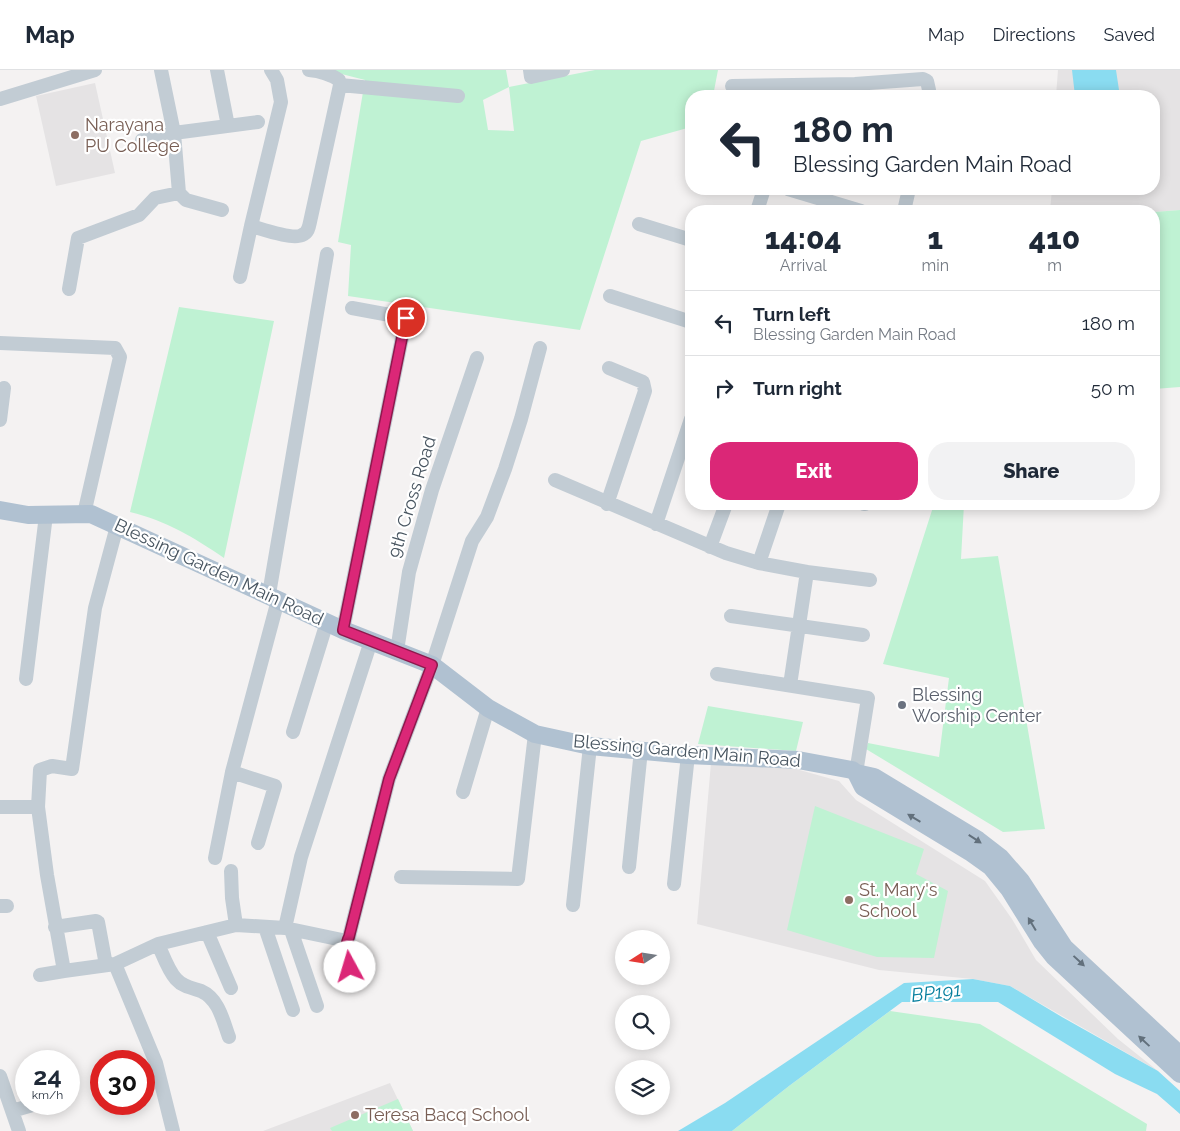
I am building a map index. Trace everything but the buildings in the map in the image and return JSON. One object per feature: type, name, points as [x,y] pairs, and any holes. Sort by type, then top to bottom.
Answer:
[{"type":"main road","name":"Blessing Garden Main Road","points":[[0,510],[28,515],[91,514],[343,630],[432,665],[488,708],[535,734],[590,746],[688,755],[798,760],[852,770],[874,778],[978,840],[1000,857],[1020,881],[1064,947],[1180,1055]]},
{"type":"main road","points":[[856,773],[863,787],[970,852],[991,867],[1009,889],[1042,942],[1054,957],[1180,1074]]},
{"type":"street","points":[[0,99],[95,70]]},
{"type":"street","points":[[161,70],[174,133],[179,193],[186,200],[222,210]]},
{"type":"street","points":[[217,70],[228,126]]},
{"type":"street","points":[[240,277],[281,102],[277,80],[271,70]]},
{"type":"street","points":[[251,226],[294,237],[302,236],[307,232],[340,85],[339,80],[333,76],[309,70]]},
{"type":"street","points":[[530,70],[531,77],[563,70]]},
{"type":"street","points":[[732,86],[787,90],[854,90],[923,79],[928,81],[929,90]]},
{"type":"street","points":[[340,85],[458,96]]},
{"type":"street","points":[[142,140],[174,133],[258,122]]},
{"type":"street","points":[[69,289],[78,238],[139,215],[155,198],[179,193]]},
{"type":"street","points":[[808,195],[841,205]]},
{"type":"street","points":[[639,224],[685,238]]},
{"type":"street","points":[[215,858],[232,772],[273,597],[327,254]]},
{"type":"street","points":[[610,296],[685,320]]},
{"type":"street","points":[[343,630],[406,318],[352,308]]},
{"type":"street","points":[[0,342],[115,348],[120,357],[84,514]]},
{"type":"street","points":[[353,981],[347,953],[347,941],[389,779],[432,665],[472,541],[487,517],[505,469],[540,348]]},
{"type":"street","name":"9th Cross Road","points":[[397,651],[410,572],[417,544],[432,490],[477,358]]},
{"type":"street","points":[[607,504],[645,391],[643,382],[609,368]]},
{"type":"street","points":[[0,420],[4,388]]},
{"type":"street","points":[[656,524],[685,436]]},
{"type":"street","points":[[555,480],[710,547],[759,563],[807,572],[870,580]]},
{"type":"street","points":[[710,547],[724,510]]},
{"type":"street","points":[[759,563],[777,510]]},
{"type":"street","points":[[26,679],[46,515]]},
{"type":"street","points":[[64,971],[38,807],[40,770],[52,766],[72,769],[95,608],[117,526]]},
{"type":"street","points":[[790,686],[807,572]]},
{"type":"street","points":[[731,616],[863,635]]},
{"type":"street","points":[[293,732],[327,622]]},
{"type":"street","points":[[317,1006],[288,929],[301,858],[371,641]]},
{"type":"street","points":[[717,674],[868,698],[856,773]]},
{"type":"street","points":[[463,792],[488,708]]},
{"type":"street","points":[[401,877],[518,879],[535,734]]},
{"type":"street","points":[[573,905],[590,746]]},
{"type":"street","points":[[629,867],[641,750]]},
{"type":"street","points":[[674,884],[688,755]]},
{"type":"street","points":[[232,772],[275,786],[258,843]]},
{"type":"street","points":[[0,807],[38,807]]},
{"type":"street","points":[[231,871],[236,925]]},
{"type":"street","points":[[56,927],[98,922],[111,964],[156,1063],[172,1131]]},
{"type":"street","points":[[40,975],[111,964],[158,944],[236,925],[288,929],[347,941]]},
{"type":"street","points":[[265,927],[293,1010]]},
{"type":"street","points":[[207,932],[230,988]]},
{"type":"street","points":[[158,944],[176,979],[188,988],[202,992],[214,1001],[229,1037]]},
{"type":"street","points":[[0,1076],[19,1131]]},
{"type":"shaded area","points":[[1058,70],[1180,70],[1180,210],[1160,212],[1160,205],[1051,205],[1051,195],[1160,195],[1160,90],[1056,90]]},
{"type":"shaded area","name":"Narayana PU College","points":[[95,83],[115,173],[56,186],[36,96]]},
{"type":"shaded area","name":"St. Mary's School","points":[[711,763],[796,769],[839,781],[856,800],[985,881],[1012,919],[1036,960],[1118,1039],[1158,1071],[1010,986],[973,979],[879,970],[697,924]]},
{"type":"shaded area","name":"Teresa Bacq School","points":[[390,1083],[413,1131],[263,1131]]},
{"type":"green space","points":[[326,70],[506,70],[509,87],[595,70],[718,70],[714,90],[685,90],[685,129],[641,141],[580,330],[348,296],[351,245],[338,242],[365,80]],"holes":[[[509,87],[514,131],[488,130],[483,100]]]},
{"type":"green space","points":[[1180,210],[1180,387],[1160,389],[1160,212]]},
{"type":"green space","points":[[179,307],[274,321],[224,558],[179,531],[156,520],[130,512]]},
{"type":"green space","points":[[932,510],[964,510],[961,559],[998,556],[1045,829],[1003,832],[866,749],[868,743],[939,757],[949,678],[883,664]]},
{"type":"green space","points":[[708,706],[803,722],[796,751],[698,744]]},
{"type":"green space","points":[[815,806],[924,849],[916,874],[948,891],[934,958],[877,957],[787,930]]},
{"type":"green space","points":[[890,1011],[980,1024],[1147,1124],[1146,1131],[732,1131]]},
{"type":"green space","points":[[398,1099],[413,1131],[332,1131],[330,1128]]},
{"type":"water","points":[[1072,70],[1116,70],[1119,90],[1074,90]]},
{"type":"water","name":"BP191","points":[[973,979],[1010,986],[1158,1071],[1180,1091],[1180,1114],[1157,1094],[1115,1074],[998,1002],[902,1002],[732,1131],[678,1131],[725,1103],[904,983]]},
{"type":"place","name":"Narayana PU College","points":[[75,135]]},
{"type":"place","name":"Blessing Worship Center","points":[[902,705]]},
{"type":"place","name":"St. Mary's School","points":[[849,900]]},
{"type":"place","name":"Teresa Bacq School","points":[[355,1115]]},
{"type":"route","points":[[350,967],[347,941],[389,779],[432,665],[343,630],[406,318]]}]
